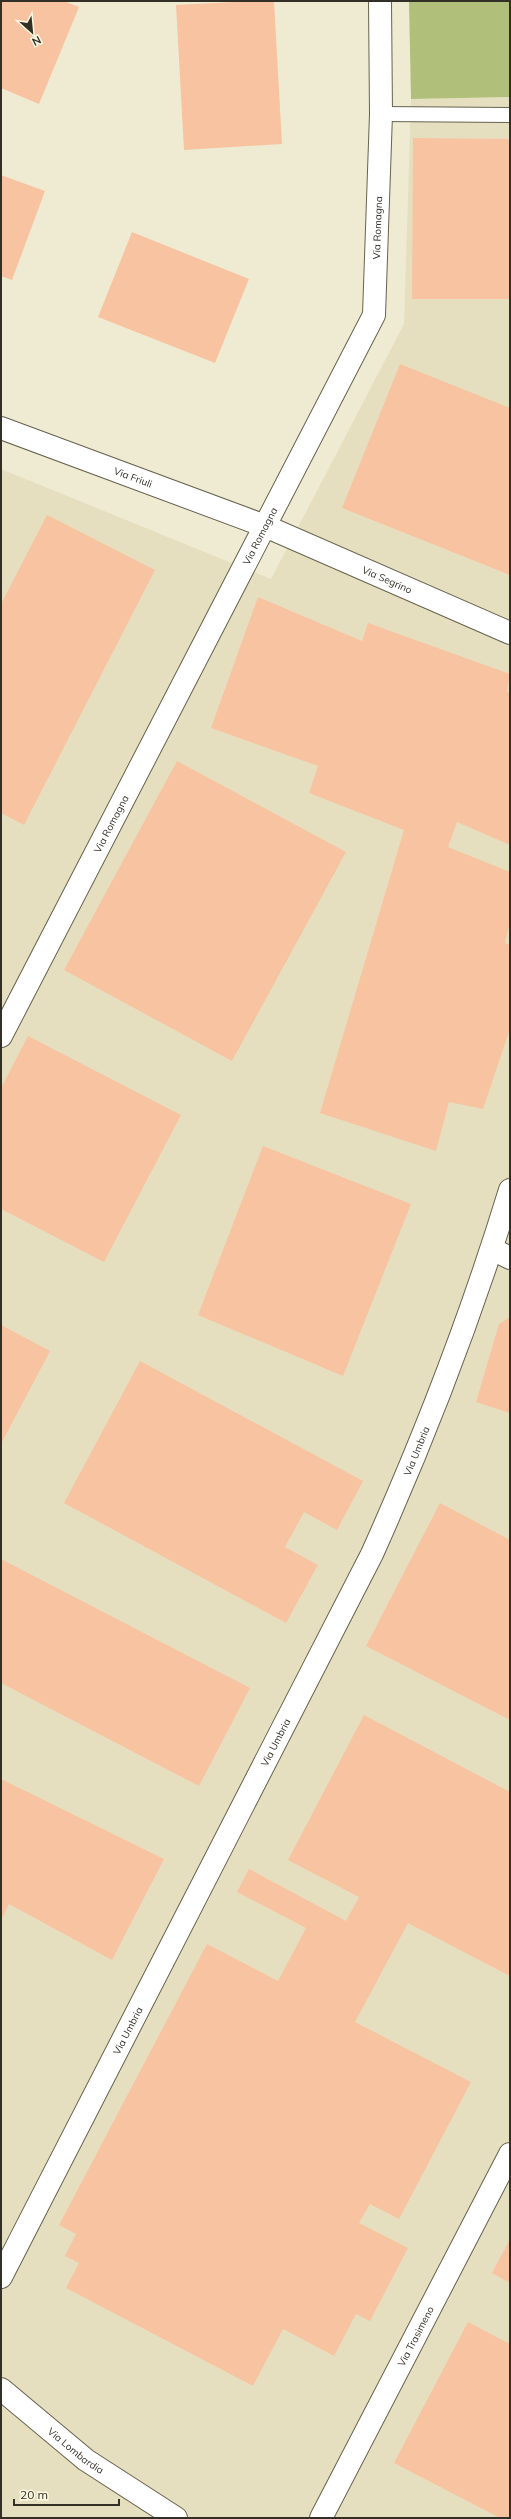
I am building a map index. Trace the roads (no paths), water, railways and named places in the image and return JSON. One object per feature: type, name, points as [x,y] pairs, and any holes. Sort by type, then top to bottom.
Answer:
[{"type":"street","name":"Via Romagna","points":[[1,1036],[374,315],[381,114],[380,1]]},
{"type":"street","name":"Via Friuli","points":[[1,428],[265,526]]},
{"type":"street","name":"Via Segrino","points":[[265,526],[510,632]]},
{"type":"street","name":"Via Umbria","points":[[1,2277],[372,1554],[408,1474],[501,1254],[510,1190]]},
{"type":"street","name":"Via Trasimeno","points":[[321,2518],[510,2154]]},
{"type":"street","name":"Via Lombardia","points":[[1,2389],[86,2460],[176,2518]]},
{"type":"lane","points":[[381,114],[510,115]]}]
